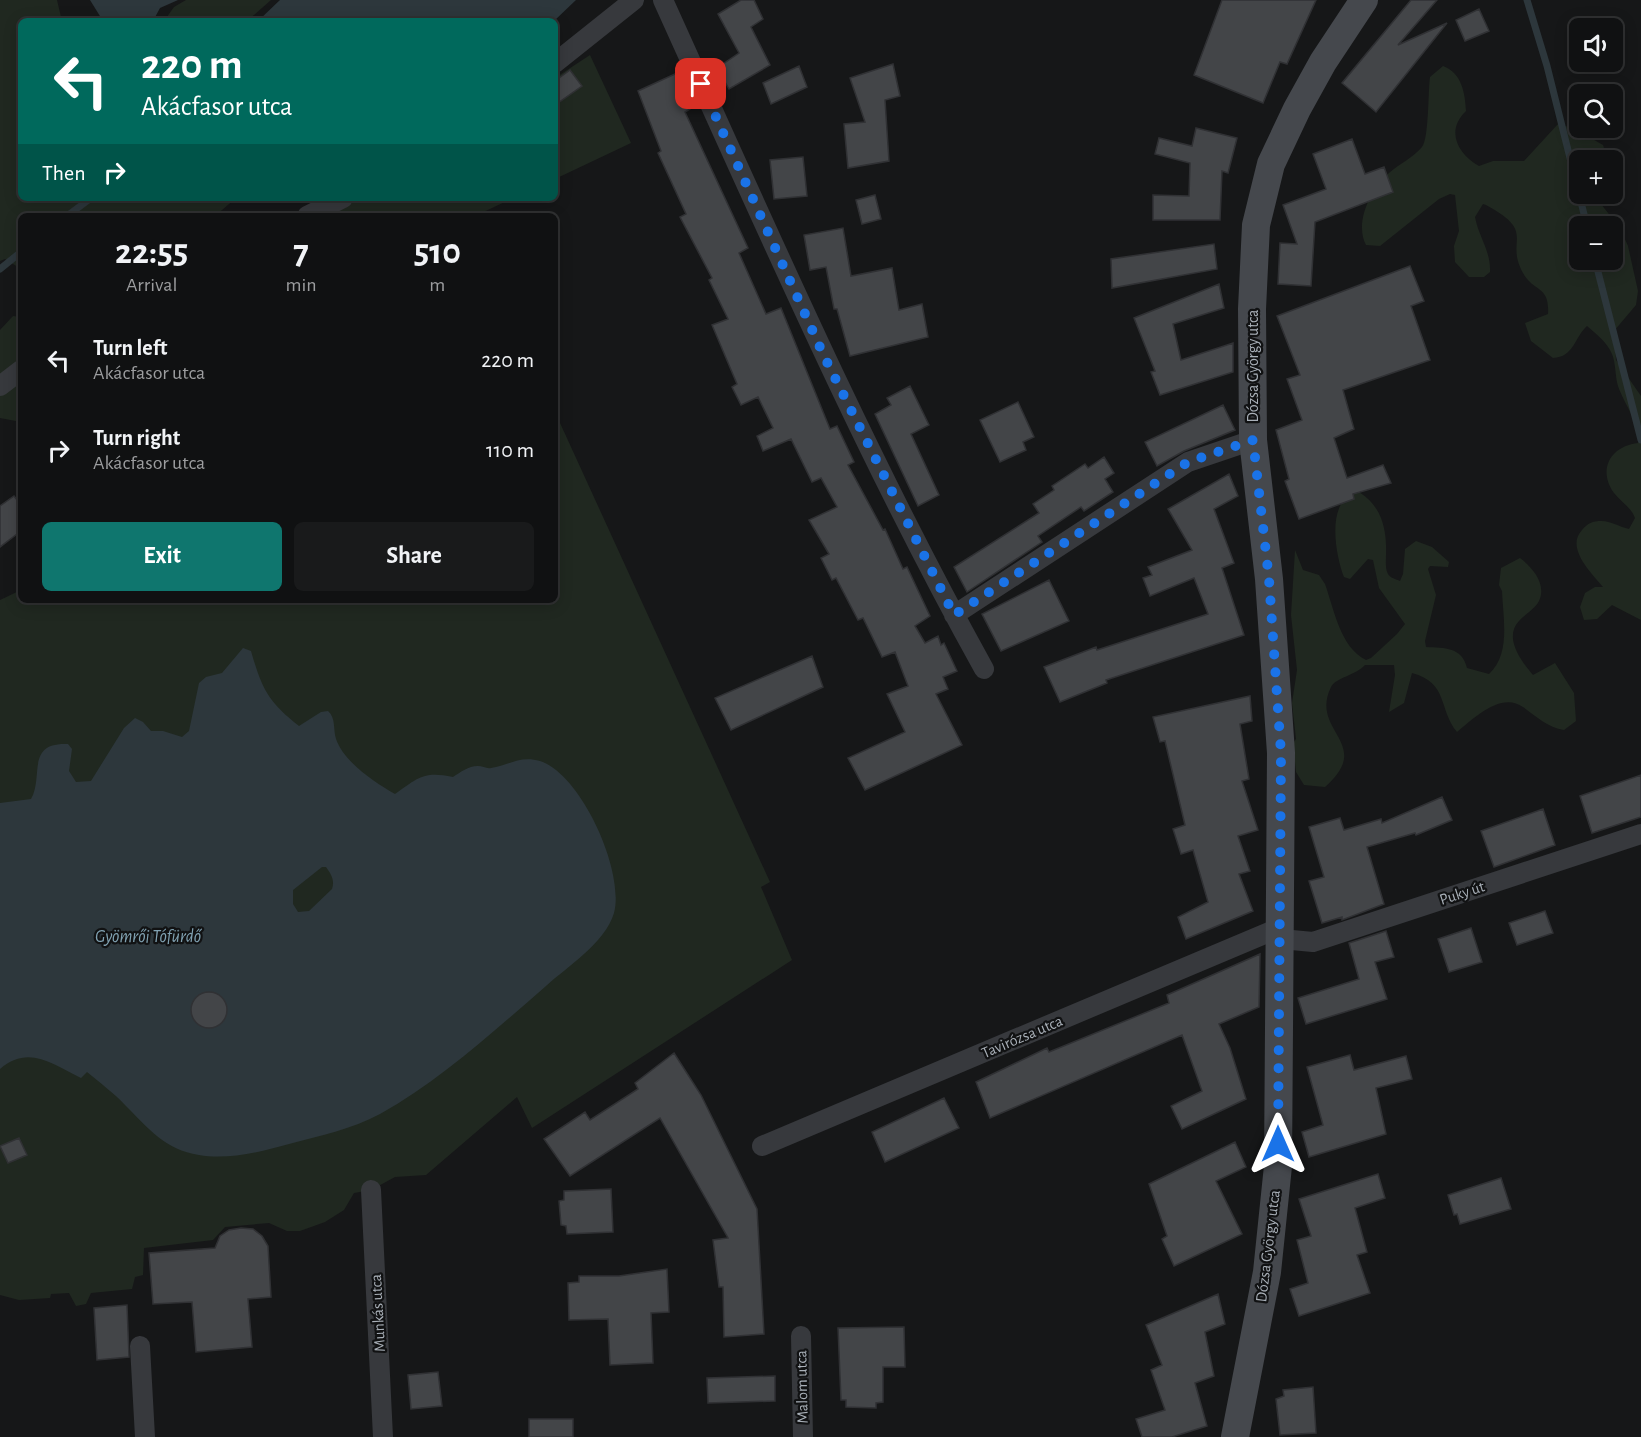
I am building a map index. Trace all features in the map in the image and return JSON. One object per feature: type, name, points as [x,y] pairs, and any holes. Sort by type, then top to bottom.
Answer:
[{"type":"main road","name":"Dózsa György utca","points":[[1235,1437],[1267,1272],[1278,1166],[1281,753],[1269,579],[1253,440],[1252,309],[1256,225],[1271,164],[1323,62],[1364,0]]},
{"type":"street","points":[[558,61],[634,0]]},
{"type":"street","points":[[663,0],[824,356],[954,615],[984,669]]},
{"type":"street","points":[[313,213],[337,201]]},
{"type":"street","points":[[0,386],[18,372]]},
{"type":"street","points":[[954,615],[1188,462],[1253,440]]},
{"type":"street","name":"Puky út","points":[[1281,933],[1313,942],[1641,834]]},
{"type":"street","name":"Tavirózsa utca","points":[[762,1146],[1281,933]]},
{"type":"street","name":"Munkás utca","points":[[371,1190],[383,1437]]},
{"type":"street","name":"Malom utca","points":[[801,1336],[803,1437]]},
{"type":"street","points":[[140,1346],[145,1437]]},
{"type":"shaded area","points":[[0,0],[57,0],[62,18],[18,18],[18,201],[232,201],[218,213],[18,213],[18,267],[5,259],[0,261]]},
{"type":"shaded area","points":[[186,0],[271,0],[250,18],[166,18],[174,7]]},
{"type":"shaded area","points":[[590,55],[631,143],[558,178],[558,76]]},
{"type":"shaded area","points":[[1443,66],[1454,73],[1465,97],[1466,111],[1456,126],[1457,142],[1465,155],[1479,166],[1493,161],[1524,161],[1558,124],[1569,127],[1569,138],[1591,138],[1603,145],[1605,150],[1569,150],[1569,204],[1601,204],[1610,216],[1569,216],[1569,270],[1623,270],[1623,235],[1628,246],[1638,291],[1636,305],[1614,331],[1616,360],[1641,396],[1641,620],[1612,605],[1597,619],[1584,620],[1580,607],[1585,593],[1595,587],[1603,587],[1578,553],[1578,537],[1588,524],[1593,522],[1605,521],[1629,529],[1635,518],[1614,493],[1607,475],[1607,467],[1614,454],[1620,449],[1638,443],[1635,422],[1618,386],[1610,350],[1601,338],[1587,326],[1570,351],[1560,357],[1553,358],[1531,341],[1525,323],[1548,314],[1546,298],[1544,293],[1523,273],[1518,261],[1516,230],[1502,215],[1486,205],[1483,204],[1475,217],[1490,264],[1490,272],[1484,277],[1469,277],[1455,262],[1454,246],[1459,231],[1455,195],[1450,194],[1439,199],[1380,246],[1366,245],[1362,226],[1366,206],[1382,180],[1419,151],[1424,142],[1430,77]]},
{"type":"shaded area","points":[[337,201],[507,201],[481,213],[313,213]]},
{"type":"shaded area","points":[[13,316],[18,317],[18,421],[0,418],[0,330]]},
{"type":"shaded area","points":[[558,419],[770,882],[761,887],[792,960],[532,1128],[517,1097],[426,1175],[395,1177],[371,1190],[354,1193],[344,1210],[325,1222],[300,1231],[287,1231],[269,1223],[225,1227],[213,1240],[144,1248],[143,1275],[135,1277],[132,1289],[91,1293],[86,1304],[76,1306],[69,1293],[51,1294],[50,1298],[19,1300],[0,1295],[0,600],[18,591],[18,603],[558,603]]},
{"type":"shaded area","points":[[1359,492],[1373,504],[1382,519],[1386,567],[1390,576],[1400,581],[1403,574],[1405,549],[1416,541],[1432,547],[1449,562],[1448,567],[1430,566],[1428,569],[1436,595],[1425,641],[1426,647],[1457,652],[1465,661],[1467,668],[1489,674],[1496,666],[1504,635],[1502,591],[1499,585],[1501,568],[1520,558],[1529,566],[1540,582],[1541,595],[1537,604],[1515,628],[1513,642],[1533,675],[1555,663],[1574,693],[1576,721],[1564,730],[1558,729],[1523,707],[1506,702],[1497,704],[1479,714],[1457,732],[1437,690],[1424,677],[1412,673],[1404,703],[1389,712],[1395,675],[1394,665],[1365,665],[1333,684],[1326,702],[1328,715],[1343,748],[1344,759],[1339,772],[1325,787],[1304,785],[1296,772],[1293,743],[1296,739],[1292,703],[1297,670],[1291,615],[1295,550],[1303,570],[1319,575],[1325,584],[1344,637],[1357,654],[1366,660],[1371,658],[1405,624],[1379,588],[1373,560],[1368,559],[1350,579],[1344,577],[1336,541],[1337,515],[1341,504],[1348,496]]},
{"type":"water","points":[[90,0],[178,0],[160,8],[155,18],[101,18]]},
{"type":"water","points":[[280,0],[576,0],[557,18],[261,18]]},
{"type":"water","name":"Gyömrői Tófürdő","points":[[243,648],[251,651],[263,685],[280,710],[299,726],[321,712],[328,711],[333,720],[336,739],[346,756],[369,777],[395,794],[422,777],[435,775],[453,777],[474,766],[489,768],[533,759],[556,770],[585,804],[597,827],[613,874],[616,895],[614,913],[609,924],[585,953],[466,1055],[402,1101],[380,1114],[335,1132],[256,1152],[221,1157],[187,1152],[167,1143],[87,1072],[81,1078],[51,1063],[31,1057],[21,1058],[0,1069],[0,803],[31,799],[35,790],[41,755],[46,749],[55,745],[68,744],[72,749],[69,771],[76,782],[91,781],[124,728],[135,718],[143,722],[151,731],[163,731],[182,737],[189,731],[199,683],[206,677],[222,673]],"holes":[[[322,867],[326,867],[333,880],[332,889],[309,911],[298,912],[293,904],[293,890]]]},
{"type":"building","points":[[741,0],[754,0],[763,19],[751,27],[770,65],[729,89],[717,68],[739,53],[718,14]]},
{"type":"building","points":[[1222,0],[1316,0],[1287,64],[1280,62],[1263,103],[1194,75]]},
{"type":"building","points":[[1411,0],[1437,0],[1398,45],[1447,23],[1376,112],[1342,83]]},
{"type":"building","points":[[1479,9],[1489,31],[1465,41],[1456,20]]},
{"type":"building","points":[[893,64],[900,96],[885,100],[889,161],[848,168],[844,124],[865,122],[850,78]]},
{"type":"building","points":[[799,66],[807,87],[771,104],[763,83]]},
{"type":"building","points":[[570,70],[582,86],[558,103],[558,79]]},
{"type":"building","points":[[677,73],[690,109],[685,112],[748,248],[739,253],[766,314],[781,308],[830,429],[837,426],[854,462],[848,465],[883,530],[885,529],[903,569],[907,567],[930,616],[915,626],[925,643],[938,636],[941,645],[944,643],[957,671],[943,677],[948,689],[936,694],[962,745],[865,790],[848,758],[905,732],[887,694],[908,686],[895,652],[882,657],[863,618],[858,620],[836,578],[832,580],[821,558],[829,554],[809,520],[837,507],[821,478],[812,482],[791,439],[763,451],[757,436],[773,428],[758,397],[741,405],[732,387],[737,384],[712,325],[728,319],[709,280],[712,278],[680,217],[686,214],[658,153],[661,151],[638,91]]},
{"type":"building","points":[[1196,128],[1237,138],[1228,173],[1222,171],[1220,220],[1153,220],[1153,195],[1189,196],[1190,163],[1155,154],[1159,138],[1192,146]]},
{"type":"building","points":[[1352,139],[1365,174],[1384,167],[1393,192],[1315,222],[1311,286],[1278,284],[1280,243],[1297,244],[1283,205],[1326,189],[1313,154]]},
{"type":"building","points":[[803,157],[807,196],[774,199],[770,160]]},
{"type":"building","points":[[875,195],[881,219],[862,224],[856,200]]},
{"type":"building","points":[[843,228],[851,276],[892,268],[899,310],[922,304],[928,337],[850,356],[837,309],[834,309],[826,267],[810,270],[804,235]]},
{"type":"building","points":[[1214,244],[1217,269],[1112,288],[1111,259]]},
{"type":"building","points":[[1410,266],[1424,301],[1411,306],[1430,360],[1343,390],[1354,429],[1334,438],[1347,478],[1383,465],[1391,483],[1353,494],[1354,499],[1299,519],[1285,481],[1289,479],[1276,430],[1302,420],[1287,379],[1300,375],[1277,316]]},
{"type":"building","points":[[1219,284],[1224,308],[1173,324],[1181,360],[1233,343],[1233,372],[1160,395],[1151,372],[1155,371],[1134,318]]},
{"type":"building","points":[[910,386],[929,425],[911,434],[939,495],[918,506],[875,414],[891,405],[887,398]]},
{"type":"building","points":[[1018,402],[1034,437],[1023,442],[1026,450],[1000,462],[980,420]]},
{"type":"building","points":[[1223,405],[1235,430],[1184,451],[1157,466],[1145,442]]},
{"type":"building","points":[[1104,457],[1114,473],[1105,479],[1113,492],[1084,511],[1081,507],[1038,536],[1042,542],[967,592],[954,567],[1039,513],[1033,504],[1054,490],[1052,486],[1085,464],[1088,468]]},
{"type":"building","points":[[1229,474],[1238,496],[1214,509],[1234,563],[1222,568],[1244,635],[1106,680],[1107,683],[1060,702],[1044,667],[1096,647],[1097,650],[1208,614],[1194,578],[1150,596],[1143,578],[1152,575],[1148,567],[1192,550],[1168,509]]},
{"type":"building","points":[[14,496],[18,501],[18,533],[0,547],[0,506]]},
{"type":"building","points":[[1049,580],[1069,621],[1001,651],[982,614]]},
{"type":"building","points":[[812,656],[823,687],[731,730],[715,698]]},
{"type":"building","points":[[1250,696],[1252,721],[1240,724],[1249,779],[1242,781],[1258,830],[1238,836],[1250,871],[1239,874],[1253,911],[1186,939],[1178,917],[1208,902],[1193,850],[1181,854],[1173,829],[1185,825],[1165,741],[1160,742],[1153,717]]},
{"type":"building","points":[[1641,775],[1641,817],[1592,833],[1580,796]]},
{"type":"building","points":[[1442,797],[1452,820],[1416,835],[1415,833],[1367,847],[1384,904],[1342,920],[1342,917],[1322,923],[1309,881],[1324,877],[1309,827],[1340,818],[1344,830],[1381,819],[1382,823]]},
{"type":"building","points":[[1543,809],[1555,845],[1494,867],[1481,831]]},
{"type":"building","points":[[1545,911],[1553,933],[1517,945],[1509,923]]},
{"type":"building","points":[[1471,928],[1482,962],[1449,972],[1438,939]]},
{"type":"building","points":[[1386,931],[1394,957],[1375,962],[1387,999],[1306,1024],[1298,998],[1359,979],[1349,943]]},
{"type":"building","points":[[1260,954],[1259,1007],[1219,1024],[1230,1048],[1246,1099],[1182,1129],[1171,1106],[1202,1091],[1182,1035],[990,1118],[976,1082],[1047,1048],[1049,1052],[1169,1003],[1167,995]]},
{"type":"building","points":[[209,992],[222,997],[227,1010],[222,1023],[209,1028],[196,1023],[191,1010],[196,997]]},
{"type":"building","points":[[674,1053],[701,1095],[757,1209],[764,1334],[724,1337],[723,1287],[719,1287],[713,1240],[728,1238],[660,1118],[570,1176],[544,1139],[585,1112],[590,1120],[638,1089],[635,1083]]},
{"type":"building","points":[[1350,1055],[1354,1070],[1406,1056],[1412,1079],[1376,1088],[1386,1134],[1309,1157],[1302,1132],[1323,1125],[1307,1067]]},
{"type":"building","points":[[944,1098],[959,1128],[885,1162],[872,1132]]},
{"type":"building","points":[[19,1138],[27,1155],[8,1163],[0,1146]]},
{"type":"building","points":[[1235,1142],[1246,1167],[1216,1181],[1242,1234],[1174,1266],[1162,1239],[1167,1236],[1149,1184]]},
{"type":"building","points":[[1378,1174],[1385,1198],[1355,1208],[1367,1252],[1357,1255],[1370,1293],[1299,1316],[1290,1289],[1308,1283],[1297,1240],[1311,1236],[1299,1199]]},
{"type":"building","points":[[1501,1178],[1511,1209],[1460,1224],[1457,1214],[1454,1215],[1448,1195]]},
{"type":"building","points":[[611,1189],[613,1232],[567,1234],[566,1226],[561,1225],[559,1201],[564,1200],[564,1191]]},
{"type":"building","points":[[253,1229],[262,1236],[268,1246],[271,1297],[248,1299],[252,1347],[196,1352],[192,1302],[153,1304],[149,1253],[215,1248],[220,1236],[229,1230]]},
{"type":"building","points":[[667,1269],[669,1312],[651,1313],[653,1363],[610,1365],[608,1319],[569,1320],[568,1283],[579,1282],[579,1276],[619,1276]]},
{"type":"building","points":[[1218,1294],[1225,1324],[1205,1332],[1214,1376],[1195,1383],[1207,1426],[1172,1437],[1142,1437],[1136,1419],[1165,1410],[1151,1370],[1162,1365],[1146,1325]]},
{"type":"building","points":[[127,1305],[129,1357],[97,1360],[94,1308]]},
{"type":"building","points":[[904,1327],[905,1367],[883,1367],[883,1402],[876,1403],[876,1408],[846,1407],[846,1400],[841,1400],[838,1328]]},
{"type":"building","points":[[438,1372],[442,1406],[411,1409],[408,1375]]},
{"type":"building","points":[[775,1376],[775,1401],[708,1403],[707,1378]]},
{"type":"building","points":[[1313,1387],[1316,1433],[1280,1435],[1276,1399],[1284,1396],[1283,1390]]},
{"type":"building","points":[[529,1419],[573,1419],[573,1437],[529,1437]]},
{"type":"waterway","points":[[1527,0],[1547,66],[1584,216]]},
{"type":"waterway","points":[[71,213],[87,201]]},
{"type":"waterway","points":[[0,269],[18,254]]},
{"type":"waterway","points":[[1598,270],[1641,440]]},
{"type":"route","points":[[701,84],[824,356],[954,615],[1188,462],[1253,440],[1269,579],[1281,753],[1278,1144]]}]
